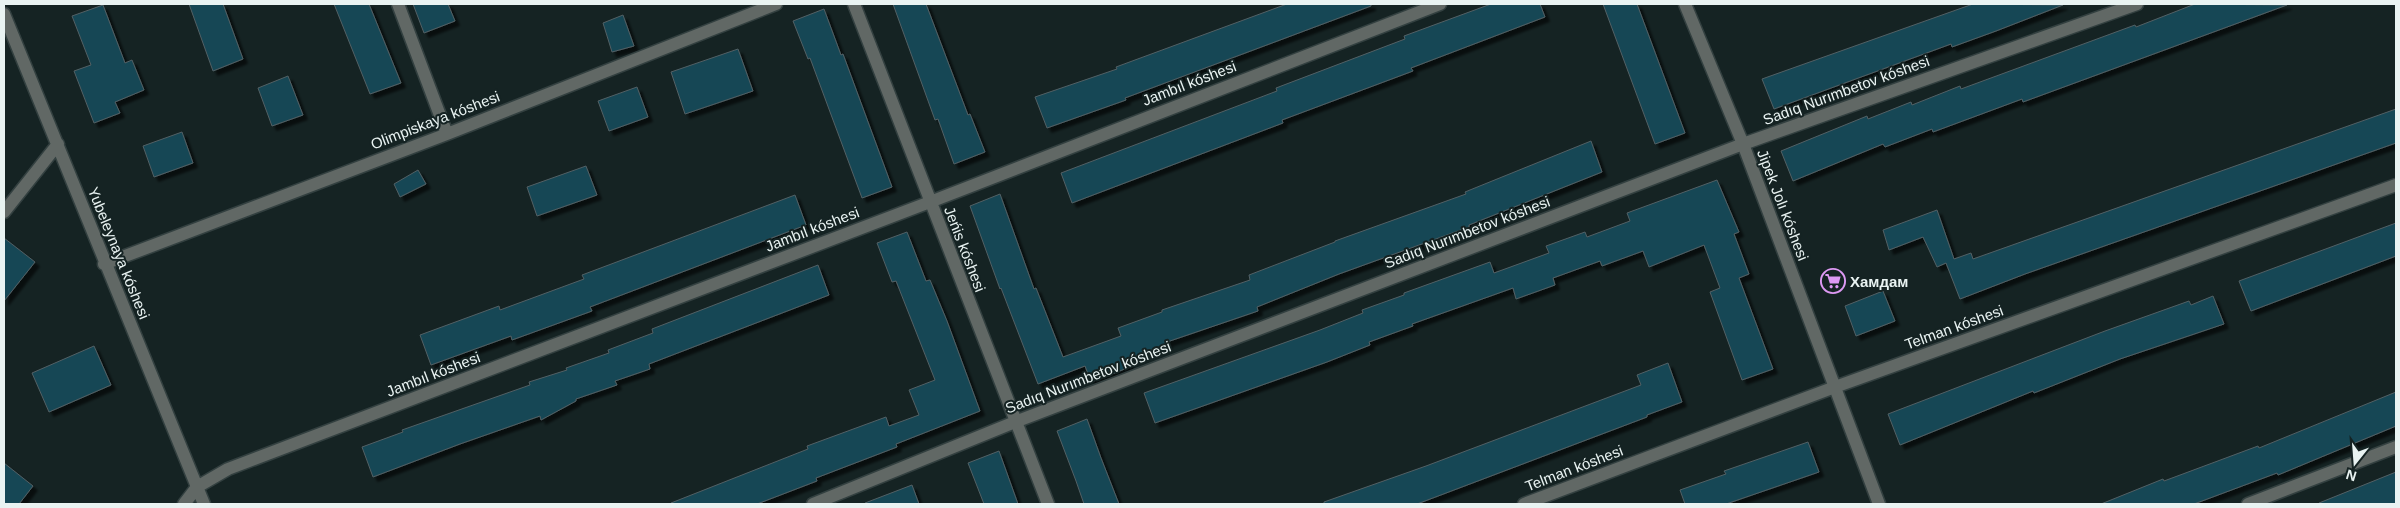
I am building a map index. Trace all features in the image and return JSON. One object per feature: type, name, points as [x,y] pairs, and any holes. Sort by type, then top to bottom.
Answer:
[{"type":"street","points":[[398,4],[447,134]]},
{"type":"street","name":"Olimpiskaya kóshesi","points":[[104,264],[447,134],[776,4]]},
{"type":"street","name":"Jeńis kóshesi","points":[[854,4],[1048,504]]},
{"type":"street","name":"Jambıl kóshesi","points":[[197,487],[228,470],[930,202],[1440,4]]},
{"type":"street","name":"Jipek Jolı kóshesi","points":[[1685,4],[1743,144],[1879,504]]},
{"type":"street","name":"Sadıq Nurımbetov kóshesi","points":[[813,504],[1015,422],[1743,144],[2137,4]]},
{"type":"street","name":"Yubeleynaya kóshesi","points":[[4,14],[58,144],[104,264],[204,504]]},
{"type":"street","points":[[4,212],[58,144]]},
{"type":"street","name":"Telman kóshesi","points":[[1524,504],[1835,387],[2396,185]]},
{"type":"street","points":[[2248,504],[2396,447]]},
{"type":"street","points":[[184,504],[197,487]]},
{"type":"building","points":[[189,4],[223,4],[243,59],[213,71]]},
{"type":"building","points":[[334,4],[369,4],[401,83],[370,94]]},
{"type":"building","points":[[413,4],[448,4],[455,21],[424,33]]},
{"type":"building","points":[[893,4],[926,4],[968,115],[970,114],[985,152],[954,164],[938,119],[935,120]]},
{"type":"building","points":[[1287,4],[1371,4],[1371,6],[1125,98],[1126,100],[1047,128],[1035,97],[1117,69],[1116,67]]},
{"type":"building","points":[[1491,4],[1540,4],[1545,17],[1411,68],[1413,71],[1282,120],[1283,123],[1072,203],[1061,173],[1277,91],[1276,88],[1405,39],[1404,36]]},
{"type":"building","points":[[1603,4],[1637,4],[1685,133],[1655,144]]},
{"type":"building","points":[[1973,4],[2063,5],[1952,47],[1951,44],[1774,109],[1762,79]]},
{"type":"building","points":[[2195,4],[2287,5],[2023,102],[2022,99],[1933,132],[1932,129],[1885,147],[1883,144],[1793,181],[1781,151],[1867,116],[1868,119],[1911,102],[1912,105],[1960,86],[1961,89]]},
{"type":"building","points":[[103,5],[125,63],[132,60],[144,90],[115,102],[120,113],[94,123],[74,71],[91,65],[72,16]]},
{"type":"building","points":[[824,9],[841,55],[843,54],[892,187],[862,198],[810,58],[808,59],[793,21]]},
{"type":"building","points":[[623,15],[634,46],[612,52],[603,23]]},
{"type":"building","points":[[738,49],[753,91],[685,114],[671,72]]},
{"type":"building","points":[[288,76],[303,115],[272,126],[258,88]]},
{"type":"building","points":[[637,87],[648,117],[609,131],[598,101]]},
{"type":"building","points":[[2396,109],[2396,143],[2025,274],[1960,299],[1946,263],[1937,267],[1923,237],[1889,250],[1883,230],[1937,210],[1954,259],[1971,253],[1973,259]]},
{"type":"building","points":[[182,132],[193,163],[154,177],[143,146]]},
{"type":"building","points":[[1591,141],[1602,172],[1469,225],[1469,227],[1339,274],[1257,307],[1258,311],[1167,342],[1168,344],[1127,359],[1130,367],[1091,382],[1085,366],[1038,384],[1000,289],[970,206],[1000,194],[1034,289],[1036,288],[1063,357],[1121,336],[1118,328],[1162,312],[1162,310],[1250,280],[1249,275],[1335,241],[1466,194],[1465,192]]},
{"type":"building","points":[[586,166],[597,195],[537,216],[527,187]]},
{"type":"building","points":[[418,170],[426,184],[400,197],[394,184]]},
{"type":"building","points":[[1717,180],[1739,232],[1734,234],[1749,274],[1739,278],[1773,369],[1742,380],[1710,292],[1720,288],[1704,245],[1649,267],[1643,251],[1602,266],[1600,261],[1553,278],[1555,285],[1516,299],[1513,288],[1412,324],[1413,326],[1369,342],[1370,345],[1327,362],[1155,423],[1144,393],[1320,330],[1363,313],[1362,310],[1404,295],[1404,293],[1490,262],[1494,273],[1549,253],[1546,246],[1585,232],[1587,237],[1630,221],[1627,213]]},
{"type":"building","points":[[795,195],[806,225],[590,307],[592,311],[512,340],[511,336],[431,365],[420,335],[499,306],[500,310],[584,279],[582,275]]},
{"type":"building","points":[[2396,223],[2396,256],[2251,311],[2239,281]]},
{"type":"building","points":[[907,232],[926,281],[930,280],[947,321],[980,411],[896,444],[897,447],[816,478],[817,481],[757,504],[671,504],[808,449],[807,446],[886,417],[889,426],[919,415],[909,390],[935,380],[896,281],[892,282],[877,243]]},
{"type":"building","points":[[4,238],[35,262],[4,301]]},
{"type":"building","points":[[818,265],[829,295],[649,364],[650,369],[615,381],[617,385],[576,399],[576,401],[541,420],[540,416],[373,477],[362,447],[403,432],[402,430],[530,385],[529,382],[567,370],[566,368],[609,353],[608,350],[653,333],[652,329]]},
{"type":"building","points":[[1883,291],[1895,321],[1856,336],[1845,306]]},
{"type":"building","points":[[2213,296],[2224,324],[2120,359],[2034,393],[2033,391],[1900,445],[1888,414],[2105,331],[2189,301],[2191,305]]},
{"type":"building","points":[[94,346],[111,385],[49,412],[32,373]]},
{"type":"building","points":[[1668,363],[1682,402],[1647,415],[1647,417],[1417,504],[1324,504],[1324,502],[1426,466],[1641,385],[1637,375]]},
{"type":"building","points":[[2396,392],[2396,426],[2278,475],[2277,473],[2194,504],[2101,504],[2163,479],[2164,481],[2258,446],[2259,448]]},
{"type":"building","points":[[1087,419],[1119,504],[1084,504],[1057,431]]},
{"type":"building","points":[[1808,442],[1819,472],[1726,504],[1685,504],[1680,490],[1726,474],[1724,471]]},
{"type":"building","points":[[999,451],[1018,504],[984,504],[968,463]]},
{"type":"building","points":[[4,463],[33,486],[19,504],[4,504]]},
{"type":"building","points":[[2396,472],[2396,504],[2319,504],[2319,503]]},
{"type":"building","points":[[912,485],[919,504],[865,504],[865,503]]},
{"type":"place","name":"Хамдам","points":[[1833,281]]}]
